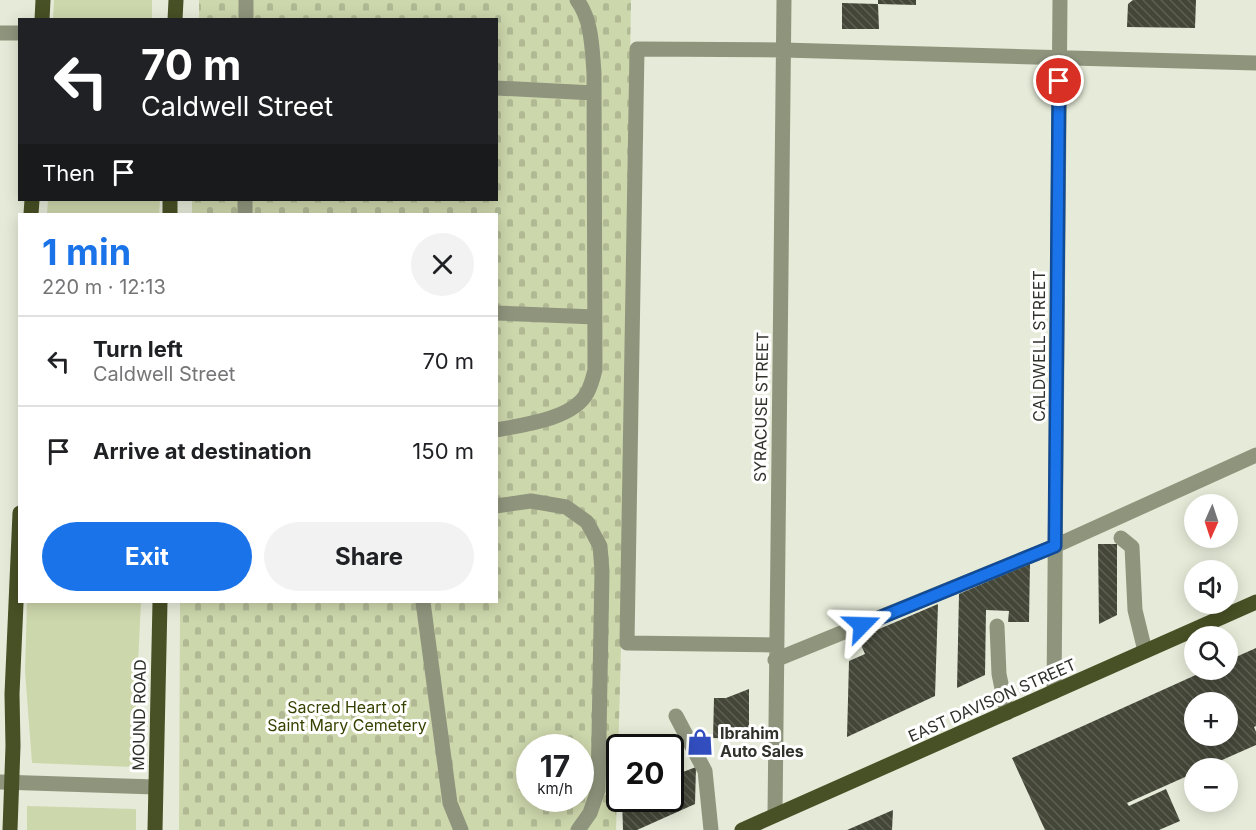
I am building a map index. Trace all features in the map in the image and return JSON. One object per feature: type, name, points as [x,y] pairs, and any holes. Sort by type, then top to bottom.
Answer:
[{"type":"main road","points":[[42,18],[43,0]]},
{"type":"main road","points":[[176,0],[176,18]]},
{"type":"main road","points":[[10,830],[6,782],[18,558]]},
{"type":"main road","name":"EAST DAVISON STREET","points":[[742,830],[1256,602]]},
{"type":"main road","name":"MOUND ROAD","points":[[155,830],[160,603]]},
{"type":"street","points":[[246,0],[246,18]]},
{"type":"street","points":[[498,430],[541,421],[568,411],[587,395],[595,370],[594,93],[591,34],[582,7],[577,0]]},
{"type":"street","name":"SYRACUSE STREET","points":[[775,815],[784,0]]},
{"type":"street","name":"CALDWELL STREET","points":[[1054,692],[1060,0]]},
{"type":"street","points":[[0,33],[18,33]]},
{"type":"street","points":[[1256,63],[637,48],[627,643],[776,653],[1055,546],[1256,455]]},
{"type":"street","points":[[498,88],[594,93]]},
{"type":"street","points":[[498,313],[595,317]]},
{"type":"street","points":[[498,506],[531,501],[566,507],[587,522],[600,546],[602,571],[598,790],[590,813],[578,830]]},
{"type":"street","points":[[1121,538],[1132,547],[1135,610],[1145,651]]},
{"type":"street","points":[[423,603],[450,803],[461,830]]},
{"type":"street","points":[[997,626],[999,674],[1007,713]]},
{"type":"street","points":[[676,716],[705,771],[711,830]]},
{"type":"street","points":[[6,782],[155,787]]},
{"type":"green space","points":[[54,0],[152,0],[152,18],[53,18]]},
{"type":"green space","name":"Sacred Heart of Saint Mary Cemetery","points":[[199,0],[631,0],[619,734],[606,734],[606,812],[616,812],[616,830],[179,830],[180,603],[498,603],[498,213],[192,213],[192,201],[498,201],[498,18],[199,18]]},
{"type":"green space","points":[[48,201],[160,201],[159,213],[47,213]]},
{"type":"green space","points":[[27,603],[141,603],[133,767],[32,763],[25,671]]},
{"type":"green space","points":[[27,806],[136,809],[136,830],[27,830]]},
{"type":"building","points":[[878,0],[916,0],[916,5],[878,4]]},
{"type":"building","points":[[1133,0],[1196,0],[1195,28],[1127,27],[1128,4]]},
{"type":"building","points":[[842,3],[878,4],[879,29],[842,29]]},
{"type":"building","points":[[1098,544],[1117,544],[1117,615],[1099,624]]},
{"type":"building","points":[[1030,563],[1029,622],[1008,622],[1009,611],[986,610],[985,675],[957,688],[959,594]]},
{"type":"building","points":[[938,604],[935,696],[847,737],[849,661],[865,654],[858,638]]},
{"type":"building","points":[[1256,648],[1256,726],[1254,727],[1256,745],[1227,758],[1184,758],[1184,777],[1127,803],[1129,806],[1166,789],[1180,821],[1159,830],[1045,830],[1012,758],[1185,680],[1238,680],[1238,656]]},
{"type":"building","points":[[749,689],[749,739],[713,738],[714,698],[726,698]]},
{"type":"building","points":[[696,767],[695,804],[684,809],[684,772]]},
{"type":"building","points":[[893,810],[892,830],[847,830]]},
{"type":"building","points":[[622,812],[677,812],[637,830],[623,830]]},
{"type":"place","name":"Ibrahim Auto Sales","points":[[700,742]]},
{"type":"route","points":[[862,625],[1055,546],[1059,81]]}]
